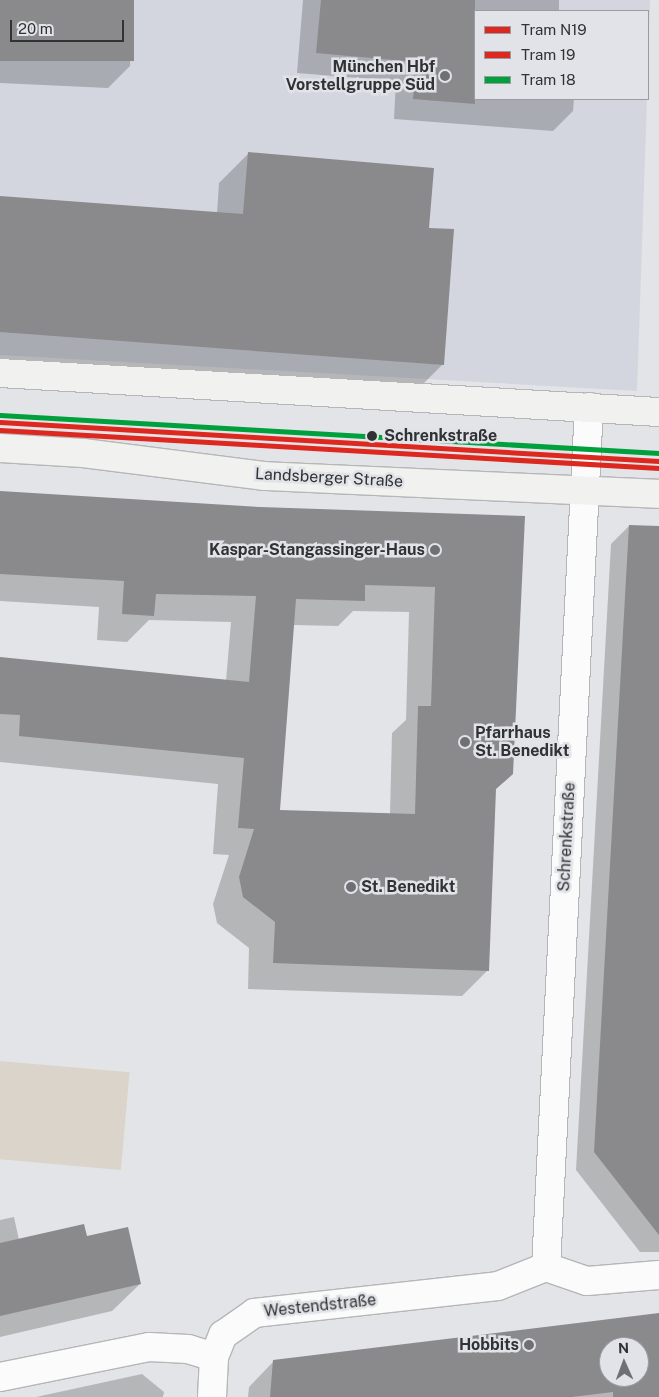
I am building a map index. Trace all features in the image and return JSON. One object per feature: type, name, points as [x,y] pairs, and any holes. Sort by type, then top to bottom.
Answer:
[{"type":"main road","points":[[0,373],[589,406],[659,412]]},
{"type":"main road","name":"Landsberger Straße","points":[[0,448],[83,452],[264,476],[659,494]]},
{"type":"street","name":"Schrenkstraße","points":[[546,1267],[589,406]]},
{"type":"street","points":[[546,1267],[587,1280],[659,1275]]},
{"type":"street","name":"Westendstraße","points":[[214,1356],[223,1335],[254,1313],[498,1286],[546,1267]]},
{"type":"street","points":[[0,1376],[149,1347],[188,1349],[214,1356],[212,1397]]},
{"type":"shaded area","points":[[0,0],[650,0],[649,32],[649,10],[474,10],[474,100],[647,100],[637,391],[0,355]]},
{"type":"shaded area","points":[[0,1061],[130,1072],[121,1170],[0,1159]]},
{"type":"building","points":[[0,0],[134,0],[134,61],[0,61]]},
{"type":"building","points":[[321,0],[475,0],[475,104],[413,99],[416,62],[316,53]]},
{"type":"building","points":[[248,152],[434,168],[429,228],[454,229],[444,365],[0,332],[0,196],[243,214]]},
{"type":"building","points":[[0,491],[260,507],[525,516],[513,774],[496,789],[489,971],[273,963],[275,922],[243,897],[239,877],[254,829],[238,828],[244,758],[19,736],[20,715],[0,714],[0,657],[249,682],[256,596],[156,594],[154,616],[122,614],[124,581],[0,574]],"holes":[[[365,585],[435,587],[431,706],[418,706],[415,814],[280,810],[296,599],[365,601]]]},
{"type":"building","points":[[629,525],[659,526],[659,1235],[594,1152]]},
{"type":"building","points":[[84,1224],[87,1236],[128,1227],[141,1284],[0,1316],[0,1243]]},
{"type":"building","points":[[659,1313],[659,1397],[613,1397],[613,1392],[572,1397],[270,1397],[273,1360]]},
{"type":"tram line","name":"18","points":[[0,415],[659,453]]},
{"type":"tram line","name":"N19","points":[[0,422],[659,461]]},
{"type":"tram line","name":"19","points":[[0,430],[659,468]]},
{"type":"place","name":"München Hbf Vorstellgruppe Süd","points":[[445,76]]},
{"type":"place","name":"Schrenkstraße","points":[[372,436]]},
{"type":"place","name":"Kaspar-Stangassinger-Haus","points":[[435,550]]},
{"type":"place","name":"Pfarrhaus St. Benedikt","points":[[465,742]]},
{"type":"place","name":"St. Benedikt","points":[[351,887]]},
{"type":"place","name":"Hobbits","points":[[529,1345]]}]
